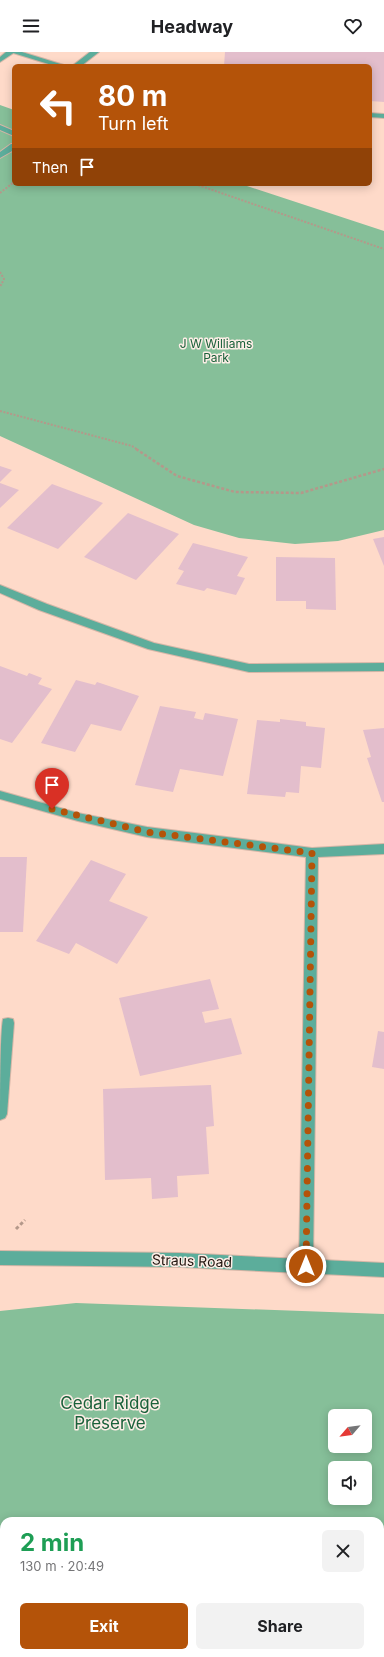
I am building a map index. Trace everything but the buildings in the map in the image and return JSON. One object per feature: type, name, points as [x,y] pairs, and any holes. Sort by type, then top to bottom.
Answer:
[{"type":"street","points":[[0,60],[11,52]]},
{"type":"street","points":[[14,52],[57,64]]},
{"type":"street","points":[[79,64],[95,52]]},
{"type":"street","points":[[372,115],[384,116]]},
{"type":"street","points":[[0,127],[12,133]]},
{"type":"street","points":[[0,156],[12,147]]},
{"type":"street","points":[[0,589],[43,607],[152,646],[249,668],[384,667]]},
{"type":"street","points":[[0,795],[78,817],[147,832],[312,853],[384,849]]},
{"type":"street","points":[[306,1266],[312,853]]},
{"type":"street","points":[[0,1114],[8,1023]]},
{"type":"street","name":"Straus Road","points":[[0,1258],[180,1260],[384,1270]]},
{"type":"path","points":[[0,193],[12,184]]},
{"type":"path","points":[[201,186],[384,249]]},
{"type":"path","points":[[0,272],[4,279],[0,287]]},
{"type":"path","points":[[0,411],[132,446],[177,476],[235,492],[300,494],[384,469]]},
{"type":"path","points":[[16,1229],[25,1220]]},
{"type":"green space","name":"J W Williams Park","points":[[0,105],[12,109],[12,186],[247,186],[384,231],[384,530],[338,541],[295,544],[239,538],[194,525],[0,436]]},
{"type":"green space","name":"Cedar Ridge Preserve","points":[[76,1303],[384,1314],[384,1517],[0,1517],[0,1311]]},
{"type":"route","points":[[52,809],[78,817],[147,832],[312,853],[306,1266]]}]
